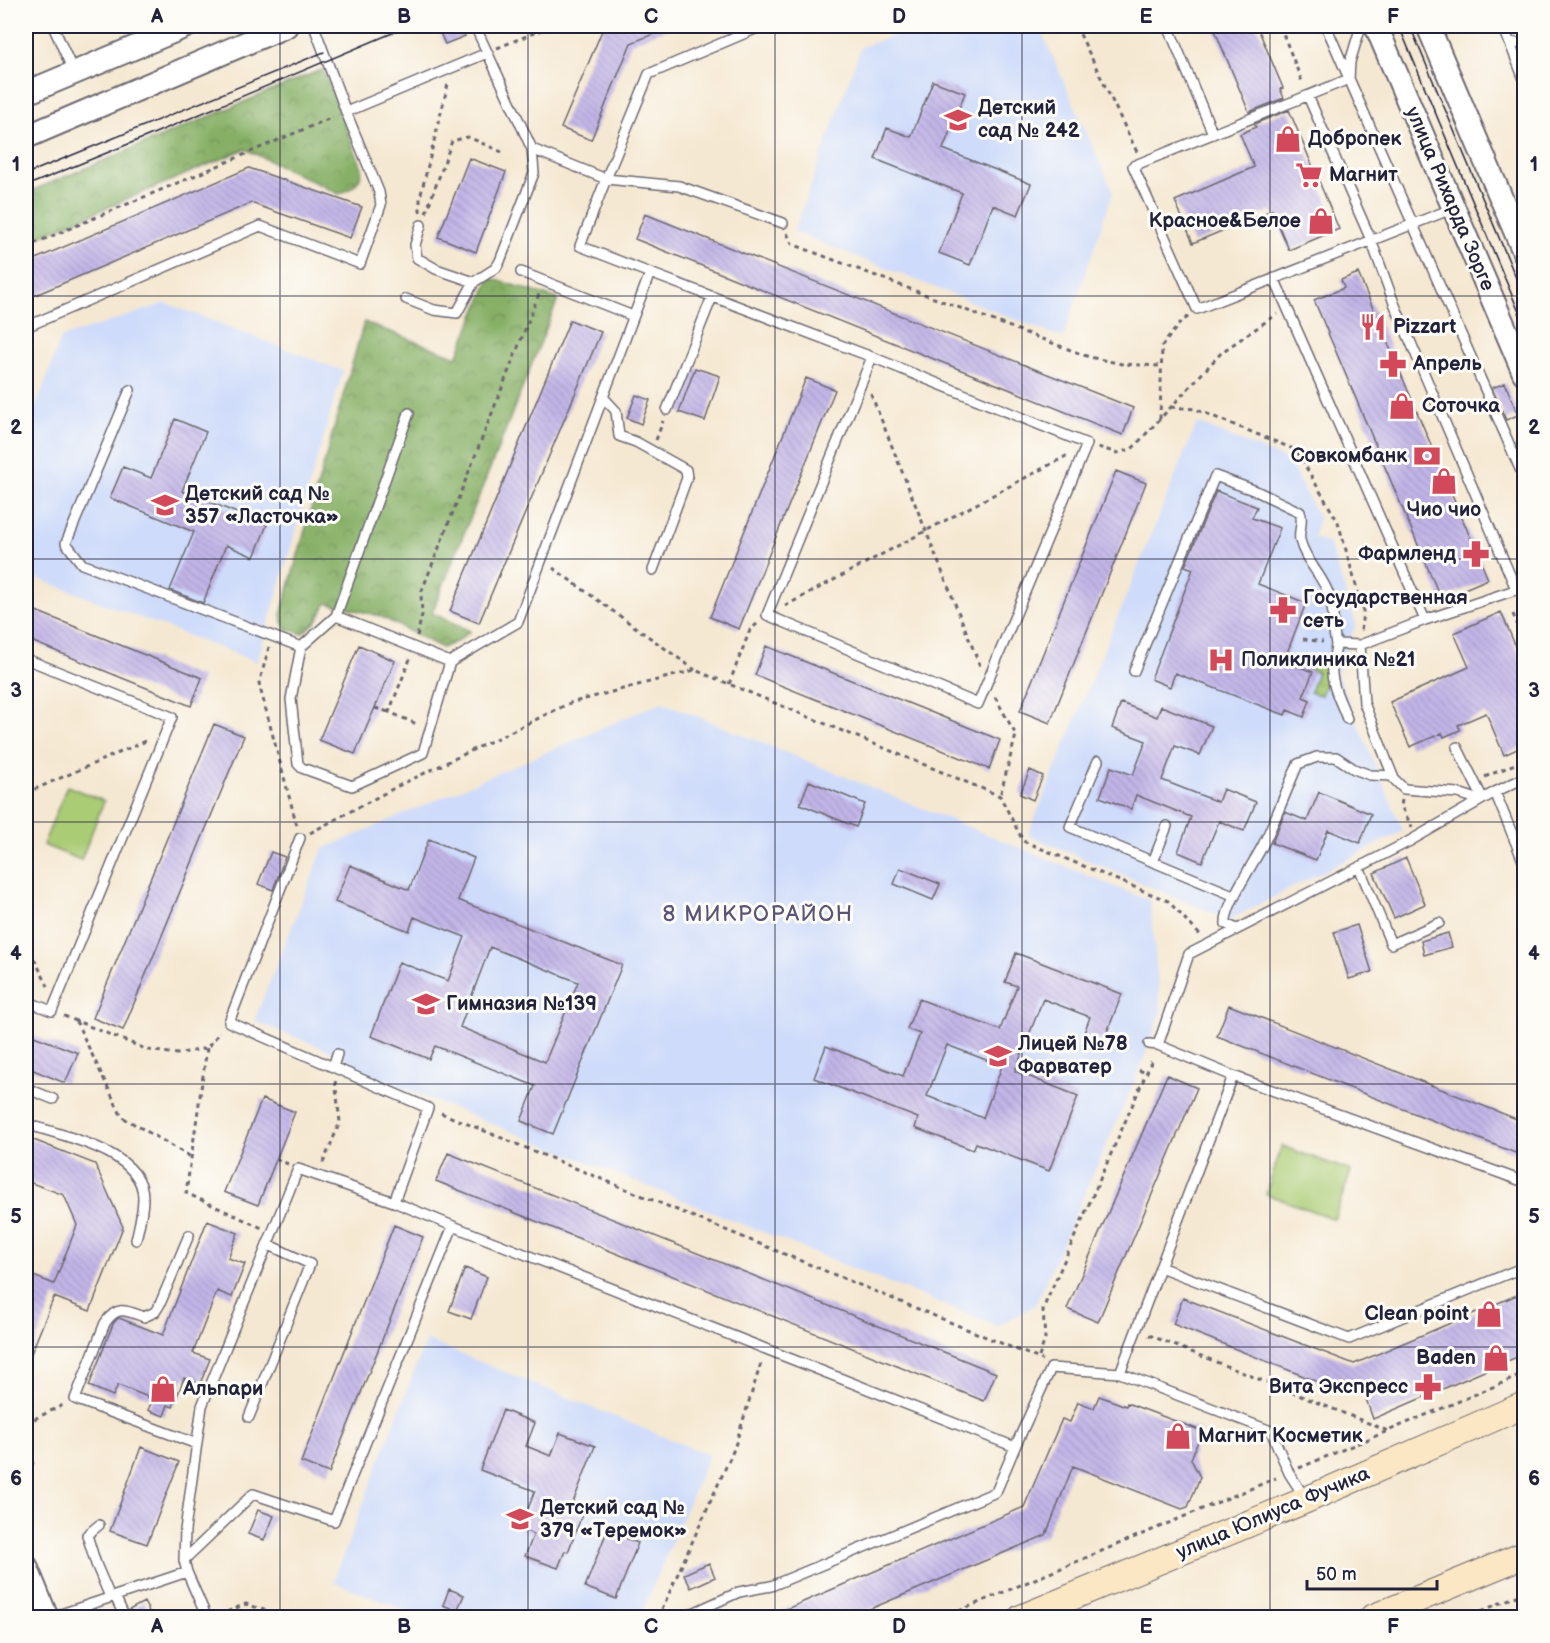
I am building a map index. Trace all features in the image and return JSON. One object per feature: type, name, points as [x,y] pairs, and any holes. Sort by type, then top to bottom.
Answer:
[{"type":"main road","name":"улица Юлиуса Фучика","points":[[1021,1617],[1306,1500],[1524,1405]]},
{"type":"main road","points":[[1372,1617],[1524,1555]]},
{"type":"street","points":[[26,93],[186,26]]},
{"type":"street","points":[[26,136],[286,26]]},
{"type":"street","name":"улица Рихарда Зорге","points":[[1376,26],[1524,373]]},
{"type":"street","points":[[1428,26],[1524,252]]},
{"type":"street","points":[[26,1566],[48,1617]]},
{"type":"lane","points":[[53,26],[74,73]]},
{"type":"lane","points":[[26,327],[260,226],[360,264],[381,205],[379,192],[314,26]]},
{"type":"lane","points":[[406,299],[434,310],[457,313],[474,282],[496,268],[500,261],[534,174],[532,149],[475,26]]},
{"type":"lane","points":[[762,26],[649,74],[580,246],[872,357],[1087,444],[978,704],[767,615],[872,357]]},
{"type":"lane","points":[[1168,26],[1213,134]]},
{"type":"lane","points":[[1326,26],[1524,478]]},
{"type":"lane","points":[[1349,79],[1350,62],[1361,26]]},
{"type":"lane","points":[[1503,26],[1524,79]]},
{"type":"lane","points":[[1509,41],[1524,45]]},
{"type":"lane","points":[[346,112],[487,52]]},
{"type":"lane","points":[[1349,79],[1133,166],[1197,309],[1454,208]]},
{"type":"lane","points":[[1308,96],[1371,240],[1394,303],[1520,588],[1360,645],[1336,644]]},
{"type":"lane","points":[[532,149],[606,179],[679,186],[783,223]]},
{"type":"lane","points":[[421,225],[415,245],[417,258],[436,269],[474,282]]},
{"type":"lane","points":[[521,272],[633,316]]},
{"type":"lane","points":[[409,413],[336,616],[301,647],[291,699],[298,764],[302,768],[352,786],[423,753],[450,662],[518,622],[650,273]]},
{"type":"lane","points":[[1274,278],[1425,620]]},
{"type":"lane","points":[[667,410],[712,297]]},
{"type":"lane","points":[[130,390],[66,543],[82,564],[301,647]]},
{"type":"lane","points":[[603,397],[616,411],[619,436],[686,470],[687,478],[653,570]]},
{"type":"lane","points":[[1134,671],[1215,476],[1256,491],[1300,512],[1302,518],[1300,538],[1305,555],[1325,584],[1330,597],[1336,644],[1336,654],[1331,666],[1333,681],[1347,719]]},
{"type":"lane","points":[[336,616],[450,662]]},
{"type":"lane","points":[[1360,645],[1364,703],[1393,776],[1404,789],[1458,793],[1482,800]]},
{"type":"lane","points":[[26,659],[172,717],[52,1011],[26,1001]]},
{"type":"lane","points":[[1457,747],[1482,800]]},
{"type":"lane","points":[[1237,929],[1226,924],[1225,919],[1263,845],[1298,764],[1317,757],[1336,757],[1370,776],[1393,776]]},
{"type":"lane","points":[[1098,761],[1070,827],[1236,896]]},
{"type":"lane","points":[[1524,778],[1417,837],[1189,954],[1154,1045],[1519,1180],[1524,1178]]},
{"type":"lane","points":[[1495,792],[1524,862]]},
{"type":"lane","points":[[1153,862],[1167,826]]},
{"type":"lane","points":[[300,838],[229,1022],[428,1108],[394,1202]]},
{"type":"lane","points":[[1359,867],[1391,944],[1439,922]]},
{"type":"lane","points":[[333,1067],[338,1054]]},
{"type":"lane","points":[[1120,1373],[1233,1076]]},
{"type":"lane","points":[[26,1088],[53,1099]]},
{"type":"lane","points":[[26,1124],[106,1151],[123,1161],[139,1181],[143,1197],[136,1239]]},
{"type":"lane","points":[[207,1617],[184,1560],[185,1530],[202,1406],[298,1169],[394,1202],[1015,1447]]},
{"type":"lane","points":[[184,1560],[253,1494],[334,1521],[453,1226]]},
{"type":"lane","points":[[189,1235],[155,1312],[144,1317],[130,1312],[114,1312],[105,1323],[75,1399],[197,1444]]},
{"type":"lane","points":[[249,1417],[310,1264],[267,1244]]},
{"type":"lane","points":[[1160,1266],[1349,1339],[1524,1267]]},
{"type":"lane","points":[[682,1617],[739,1592],[771,1586],[996,1492],[1051,1368],[1120,1373],[1271,1431],[1289,1473],[1306,1500]]},
{"type":"lane","points":[[99,1525],[87,1535],[96,1564],[125,1617]]},
{"type":"lane","points":[[48,1617],[187,1572]]},
{"type":"path","points":[[487,52],[551,26]]},
{"type":"path","points":[[1076,26],[1142,162]]},
{"type":"path","points":[[1280,26],[1308,96]]},
{"type":"path","points":[[421,225],[420,198],[452,68]]},
{"type":"path","points":[[26,247],[346,112]]},
{"type":"path","points":[[421,225],[452,141],[468,137],[502,152]]},
{"type":"path","points":[[783,223],[792,244],[1089,357],[1122,364],[1161,366]]},
{"type":"path","points":[[389,712],[414,648],[422,615],[421,593],[544,281]]},
{"type":"path","points":[[729,684],[750,630],[767,615],[1087,444],[1117,453],[1132,449],[1222,352],[1287,308]]},
{"type":"path","points":[[1160,418],[1162,346],[1180,323],[1197,309]]},
{"type":"path","points":[[864,376],[987,683],[1016,735],[1000,796]]},
{"type":"path","points":[[652,451],[667,410]]},
{"type":"path","points":[[542,560],[695,670],[1000,796],[1023,841],[1168,901],[1209,944]]},
{"type":"path","points":[[1513,614],[1524,641]]},
{"type":"path","points":[[272,636],[259,684],[300,838],[398,786],[570,703],[695,670]]},
{"type":"path","points":[[1303,639],[1336,644]]},
{"type":"path","points":[[375,708],[430,729]]},
{"type":"path","points":[[26,793],[166,733]]},
{"type":"path","points":[[1475,781],[1524,760]]},
{"type":"path","points":[[1404,789],[1401,806],[1417,837]]},
{"type":"path","points":[[26,943],[56,1001]]},
{"type":"path","points":[[52,1011],[147,1050],[177,1054],[207,1048]]},
{"type":"path","points":[[76,1021],[123,1117],[191,1157]]},
{"type":"path","points":[[229,1022],[207,1048],[186,1193],[272,1232]]},
{"type":"path","points":[[1039,1357],[1045,1339],[1043,1309],[1146,1073],[1154,1045]]},
{"type":"path","points":[[318,1176],[340,1122],[333,1067]]},
{"type":"path","points":[[1139,1070],[1146,1073]]},
{"type":"path","points":[[428,1108],[1039,1357],[1051,1368]]},
{"type":"path","points":[[1136,1330],[1389,1431]]},
{"type":"path","points":[[658,1617],[734,1449],[765,1349]]},
{"type":"path","points":[[942,1617],[1524,1374]]},
{"type":"path","points":[[26,1423],[75,1399]]},
{"type":"path","points":[[26,1458],[34,1464]]},
{"type":"path","points":[[1465,1617],[1524,1593]]},
{"type":"path","points":[[214,1617],[246,1604],[288,1617]]},
{"type":"shaded area","name":"Детский сад № 242","points":[[922,26],[1039,26],[1113,192],[1063,338],[794,232],[861,47]]},
{"type":"shaded area","name":"Детский сад № 357 «Ласточка»","points":[[166,303],[343,371],[257,662],[26,574],[26,435],[61,338]]},
{"type":"shaded area","name":"Поликлиника №21","points":[[1197,423],[1289,461],[1319,519],[1313,537],[1330,545],[1356,624],[1337,674],[1403,831],[1229,920],[1028,835]]},
{"type":"shaded area","points":[[662,702],[1150,901],[1161,1013],[1136,1078],[1035,1305],[997,1326],[350,1067],[345,1057],[254,1021],[323,849]]},
{"type":"shaded area","name":"Детский сад № 379 «Теремок»","points":[[426,1340],[709,1455],[640,1617],[422,1617],[333,1582]]},
{"type":"green space","points":[[323,69],[362,168],[358,182],[348,190],[339,194],[245,149],[26,242],[26,193]]},
{"type":"green space","points":[[490,278],[558,299],[432,613],[470,631],[458,641],[442,648],[380,616],[327,603],[316,622],[302,634],[285,628],[281,615],[364,322],[457,357]]},
{"type":"green space","points":[[1307,657],[1325,666],[1327,676],[1321,695],[1310,692],[1317,672],[1296,663]]},
{"type":"green space","points":[[67,786],[104,801],[81,860],[43,845]]},
{"type":"green space","points":[[1282,1146],[1351,1171],[1334,1219],[1266,1194]]},
{"type":"building","points":[[437,26],[460,26],[465,36],[445,44]]},
{"type":"building","points":[[604,26],[673,26],[631,43],[591,140],[561,128]]},
{"type":"building","points":[[1213,26],[1257,26],[1283,88],[1280,89],[1284,98],[1249,112]]},
{"type":"building","points":[[933,81],[965,93],[943,149],[1031,184],[1018,215],[993,205],[970,265],[939,253],[962,193],[875,159],[887,128],[911,137]]},
{"type":"building","points":[[1289,110],[1339,229],[1289,250],[1272,210],[1193,243],[1175,201],[1254,167],[1240,134],[1256,127],[1254,124]]},
{"type":"building","points":[[469,158],[506,172],[476,252],[438,237]]},
{"type":"building","points":[[249,168],[362,207],[350,238],[251,203],[26,299],[26,263]]},
{"type":"building","points":[[645,214],[1133,408],[1123,435],[635,239]]},
{"type":"building","points":[[1358,273],[1488,579],[1441,599],[1314,300],[1344,288],[1341,280]]},
{"type":"building","points":[[570,320],[601,332],[479,623],[450,611]]},
{"type":"building","points":[[695,368],[720,376],[705,421],[679,412]]},
{"type":"building","points":[[806,378],[835,390],[739,629],[710,617]]},
{"type":"building","points":[[1505,383],[1518,415],[1506,420],[1492,388]]},
{"type":"building","points":[[636,395],[650,400],[641,424],[627,418]]},
{"type":"building","points":[[175,419],[206,432],[182,491],[267,525],[254,557],[226,545],[203,603],[170,590],[194,532],[110,498],[123,467],[151,478]]},
{"type":"building","points":[[1116,471],[1146,483],[1050,723],[1020,711]]},
{"type":"building","points":[[1216,491],[1257,507],[1252,518],[1280,528],[1258,584],[1306,603],[1284,661],[1313,672],[1303,697],[1310,700],[1304,717],[1287,710],[1285,715],[1175,673],[1170,687],[1151,679],[1193,569],[1185,566]]},
{"type":"building","points":[[26,607],[202,678],[191,706],[26,639]]},
{"type":"building","points":[[1501,612],[1524,666],[1524,746],[1504,755],[1486,713],[1458,725],[1460,730],[1444,737],[1442,733],[1410,747],[1390,702],[1469,667],[1454,633]]},
{"type":"building","points":[[359,645],[395,661],[355,754],[319,740]]},
{"type":"building","points":[[766,646],[1000,740],[989,769],[755,675]]},
{"type":"building","points":[[1121,703],[1157,717],[1161,706],[1212,726],[1200,755],[1175,746],[1162,780],[1218,802],[1223,789],[1256,802],[1244,831],[1219,821],[1202,862],[1178,852],[1191,817],[1136,795],[1131,809],[1100,797],[1111,767],[1133,775],[1146,741],[1112,728]]},
{"type":"building","points":[[214,724],[244,736],[123,1030],[93,1018]]},
{"type":"building","points":[[1030,770],[1043,776],[1033,800],[1020,794]]},
{"type":"building","points":[[809,781],[865,804],[856,827],[800,804]]},
{"type":"building","points":[[1319,792],[1371,814],[1360,843],[1328,830],[1316,860],[1272,843],[1285,812],[1307,821]]},
{"type":"building","name":"Гимназия №139","points":[[429,839],[474,858],[458,900],[622,965],[553,1134],[521,1121],[535,1086],[435,1046],[429,1059],[371,1036],[399,962],[448,981],[465,937],[414,917],[409,931],[335,902],[350,865],[409,890]],"holes":[[[490,947],[578,982],[545,1062],[460,1027]]]},
{"type":"building","points":[[271,852],[285,857],[273,890],[258,884]]},
{"type":"building","points":[[1406,858],[1425,904],[1394,918],[1374,873]]},
{"type":"building","points":[[900,868],[940,884],[933,900],[894,884]]},
{"type":"building","points":[[1357,925],[1372,972],[1349,979],[1334,932]]},
{"type":"building","points":[[1448,933],[1452,947],[1424,955],[1421,941]]},
{"type":"building","name":"Лицей №78 Фарватер","points":[[1016,953],[1122,994],[1104,1040],[1084,1033],[1090,1017],[1043,999],[1015,1071],[1078,1096],[1049,1171],[976,1143],[973,1150],[915,1128],[918,1118],[814,1078],[826,1046],[903,1076],[920,1034],[907,1029],[919,999],[1000,1030],[1017,986],[1005,982]],"holes":[[[947,1045],[1002,1066],[983,1118],[927,1096]]]},
{"type":"building","points":[[1229,1005],[1524,1122],[1524,1137],[1518,1154],[1217,1036]]},
{"type":"building","points":[[26,1033],[78,1053],[65,1083],[26,1067]]},
{"type":"building","points":[[1167,1075],[1197,1088],[1098,1322],[1067,1309]]},
{"type":"building","points":[[262,1099],[295,1112],[258,1205],[224,1192]]},
{"type":"building","points":[[26,1137],[95,1164],[123,1227],[90,1311],[54,1297],[26,1366],[26,1273],[54,1284],[77,1225],[64,1195],[26,1181]]},
{"type":"building","points":[[448,1153],[996,1373],[984,1401],[436,1181]]},
{"type":"building","points":[[207,1221],[238,1233],[228,1258],[245,1264],[232,1297],[217,1291],[193,1353],[210,1359],[200,1384],[184,1378],[173,1407],[168,1405],[164,1416],[148,1410],[153,1399],[118,1385],[113,1396],[89,1386],[117,1319],[163,1335]]},
{"type":"building","points":[[394,1225],[423,1237],[329,1473],[301,1462]]},
{"type":"building","points":[[465,1268],[487,1277],[471,1319],[449,1311]]},
{"type":"building","points":[[1524,1292],[1524,1354],[1373,1419],[1364,1393],[1346,1393],[1173,1324],[1183,1298],[1354,1364]]},
{"type":"building","points":[[1099,1396],[1126,1406],[1127,1403],[1202,1431],[1191,1459],[1200,1477],[1188,1507],[1182,1509],[1073,1466],[1046,1535],[851,1617],[768,1617],[1024,1507],[1062,1419],[1070,1422],[1078,1402],[1094,1408]]},
{"type":"building","points":[[503,1410],[535,1423],[526,1446],[551,1456],[560,1433],[595,1446],[570,1510],[582,1515],[568,1552],[565,1551],[558,1568],[525,1556],[534,1534],[520,1529],[535,1491],[480,1470]]},
{"type":"building","points":[[141,1447],[179,1462],[147,1544],[110,1531]]},
{"type":"building","points":[[258,1510],[274,1516],[264,1540],[248,1534]]},
{"type":"building","points":[[607,1531],[638,1543],[616,1599],[585,1587]]},
{"type":"building","points":[[709,1563],[715,1577],[691,1588],[684,1574]]},
{"type":"building","points":[[449,1589],[464,1595],[457,1611],[443,1605]]},
{"type":"building","points":[[144,1602],[152,1617],[132,1617],[129,1610]]},
{"type":"tram line","points":[[26,186],[409,26]]},
{"type":"tram line","points":[[1399,26],[1524,324]]},
{"type":"tram line","points":[[1410,26],[1524,297]]},
{"type":"tram line","points":[[26,174],[324,52]]},
{"type":"place","name":"Детский сад № 242","points":[[958,120]]},
{"type":"place","name":"Добропек","points":[[1288,139]]},
{"type":"place","name":"Магнит","points":[[1309,175]]},
{"type":"place","name":"Красное&Белое","points":[[1321,221]]},
{"type":"place","name":"Pizzart","points":[[1373,327]]},
{"type":"place","name":"Апрель","points":[[1393,364]]},
{"type":"place","name":"Соточка","points":[[1402,406]]},
{"type":"place","name":"Совкомбанк","points":[[1427,456]]},
{"type":"place","name":"Чио чио","points":[[1444,481]]},
{"type":"place","name":"Детский сад № 357 «Ласточка»","points":[[165,505]]},
{"type":"place","name":"Фармленд","points":[[1476,554]]},
{"type":"place","name":"Государственная сеть","points":[[1283,610]]},
{"type":"place","name":"Поликлиника №21","points":[[1221,660]]},
{"type":"place","name":"Гимназия №139","points":[[426,1004]]},
{"type":"place","name":"Лицей №78 Фарватер","points":[[998,1056]]},
{"type":"place","name":"Clean point","points":[[1489,1314]]},
{"type":"place","name":"Baden","points":[[1496,1358]]},
{"type":"place","name":"Вита Экспресс","points":[[1428,1387]]},
{"type":"place","name":"Альпари","points":[[163,1389]]},
{"type":"place","name":"Магнит Косметик","points":[[1178,1436]]},
{"type":"place","name":"Детский сад № 379 «Теремок»","points":[[520,1519]]},
{"type":"district","name":"8 МИКРОРАЙОН","points":[[758,914]]}]
